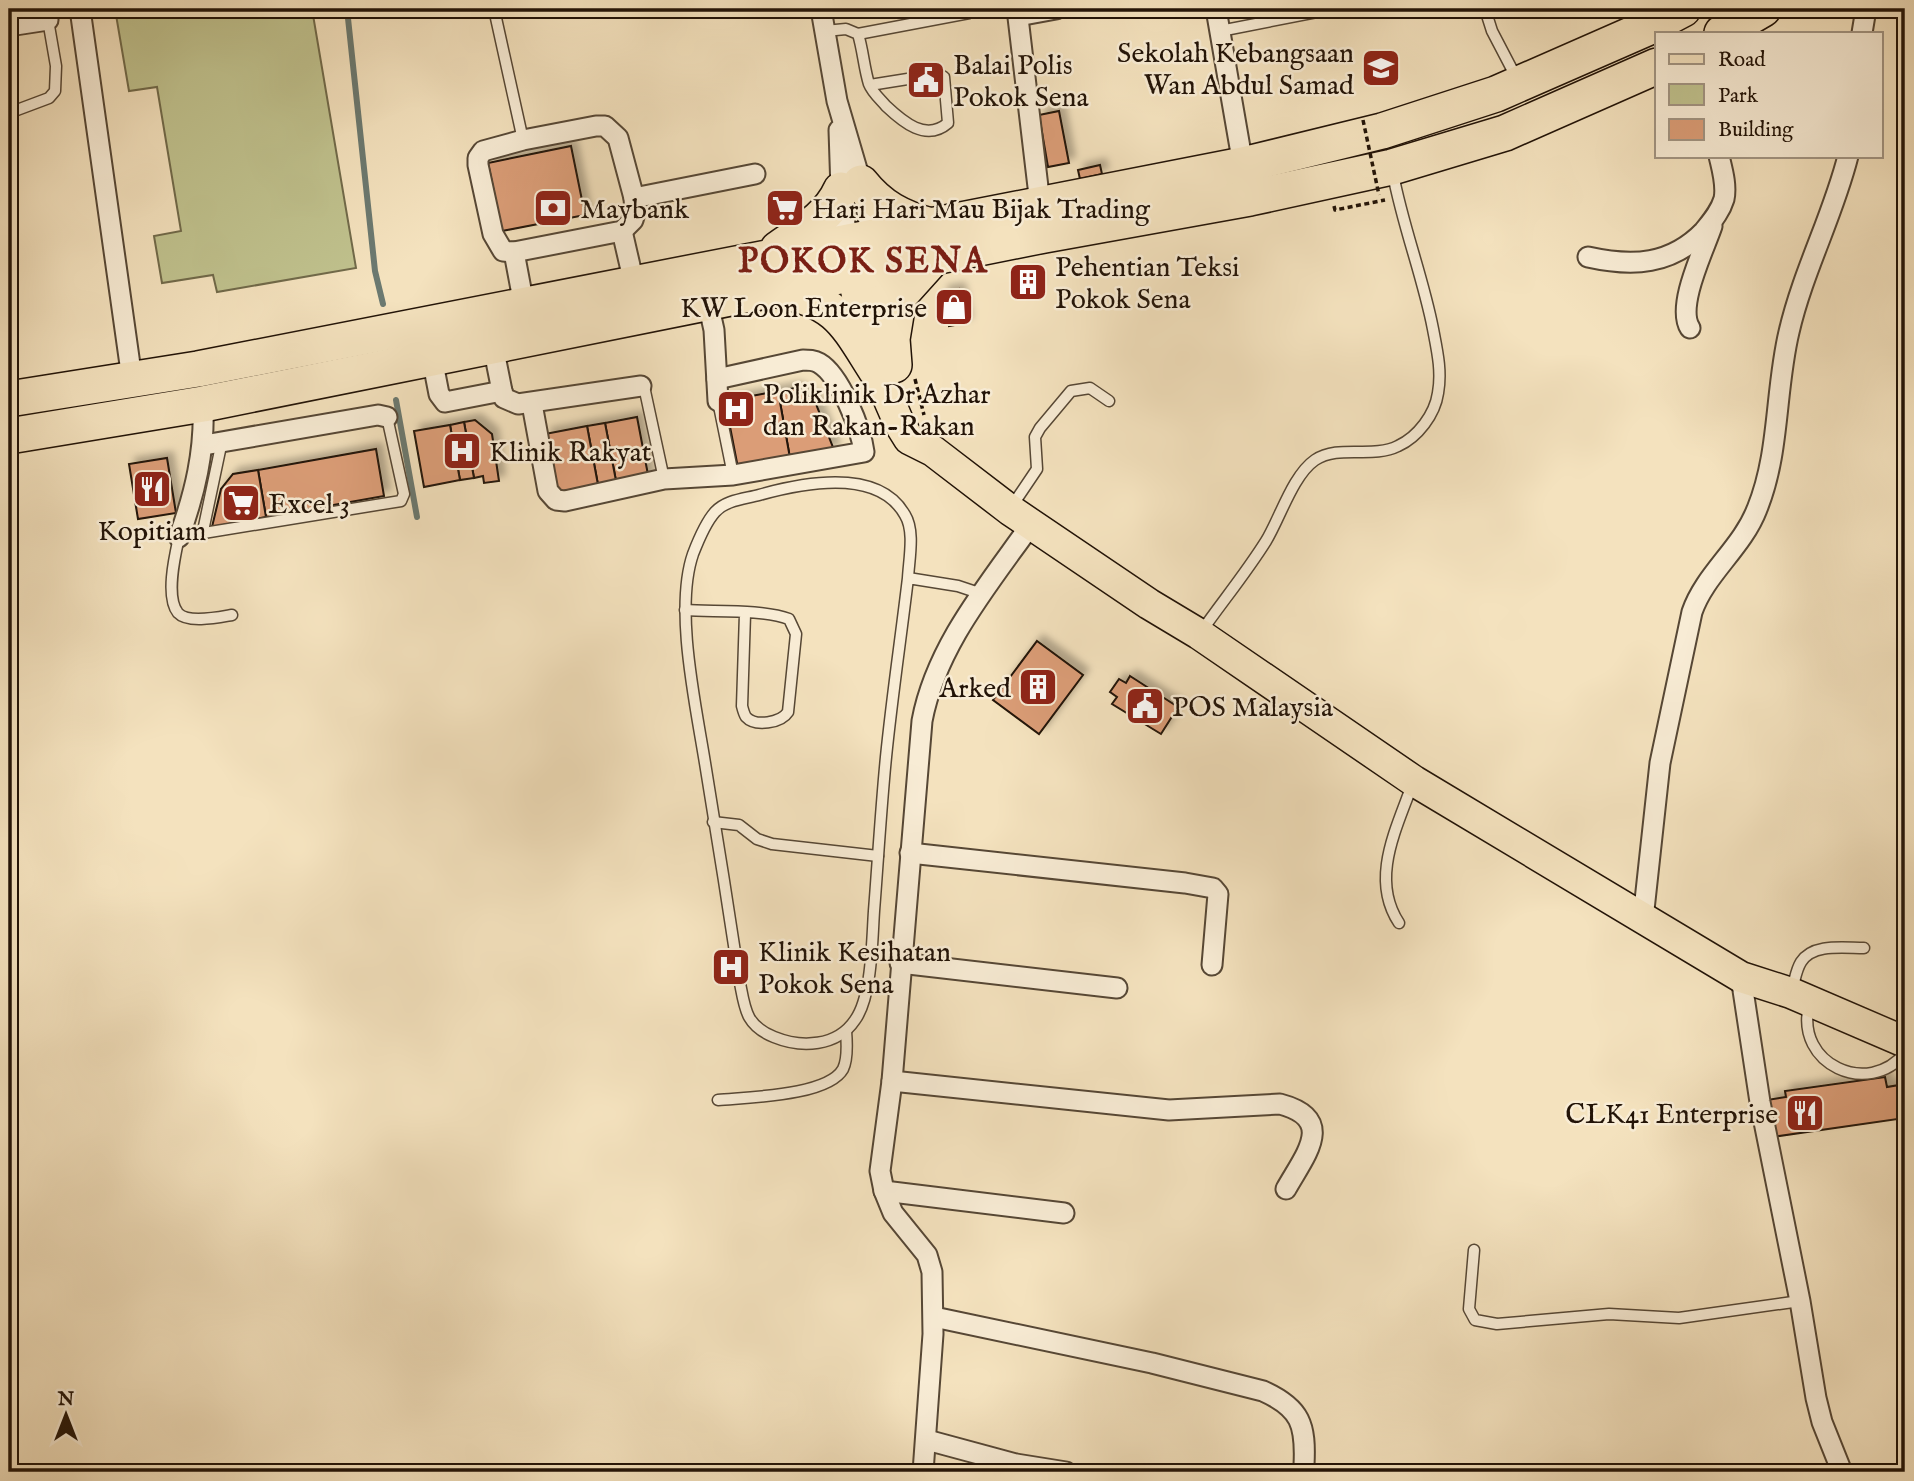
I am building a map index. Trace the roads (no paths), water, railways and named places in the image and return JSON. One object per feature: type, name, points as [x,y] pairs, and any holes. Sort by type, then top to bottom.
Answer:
[{"type":"highway","points":[[895,369],[892,339],[899,296],[933,242],[1040,204],[1243,165],[1382,131],[1496,94],[1649,27],[1683,9]]},
{"type":"highway","points":[[1725,32],[1763,9]]},
{"type":"highway","points":[[9,399],[198,369],[634,283],[770,273],[933,242],[1250,198],[1389,184],[1655,67]]},
{"type":"highway","points":[[9,436],[203,404],[708,303],[770,273],[851,186],[909,220],[933,242]]},
{"type":"highway","points":[[770,273],[841,317],[895,369]]},
{"type":"main road","points":[[862,255],[895,369],[899,423],[909,439],[933,451],[1021,516],[1149,604],[1199,634],[1414,781],[1741,977],[1800,997],[1905,1042]]},
{"type":"street","points":[[80,9],[132,379]]},
{"type":"street","points":[[821,9],[862,255]]},
{"type":"street","points":[[1040,204],[1018,12],[1056,9]]},
{"type":"street","points":[[1216,9],[1243,165]]},
{"type":"street","points":[[1862,32],[1866,9]]},
{"type":"street","points":[[9,26],[47,14]]},
{"type":"street","points":[[605,126],[618,138],[634,198],[633,220],[622,231],[514,252],[503,251],[493,234],[478,158],[483,150],[523,140],[605,126]]},
{"type":"street","points":[[1690,328],[1685,314],[1688,297],[1724,198],[1720,158]]},
{"type":"street","points":[[1643,919],[1660,763],[1692,612],[1698,594],[1728,556],[1756,512],[1765,486],[1789,333],[1801,288],[1832,208],[1847,158]]},
{"type":"street","points":[[634,198],[755,174]]},
{"type":"street","points":[[1588,257],[1627,264],[1660,258],[1679,252],[1715,219]]},
{"type":"street","points":[[622,231],[634,283]]},
{"type":"street","points":[[514,252],[524,305]]},
{"type":"street","points":[[708,303],[714,330],[718,401]]},
{"type":"street","points":[[493,346],[504,398],[511,402],[532,404],[641,386]]},
{"type":"street","points":[[432,358],[439,394],[445,402],[502,391]]},
{"type":"street","points":[[532,404],[548,491],[556,500],[565,501],[664,480],[733,475],[864,452],[858,422],[842,392],[822,365],[813,360],[717,379]]},
{"type":"street","points":[[179,537],[213,443],[203,404]]},
{"type":"street","points":[[213,443],[378,415],[387,417]]},
{"type":"street","points":[[923,1472],[934,1317],[932,1272],[927,1255],[893,1213],[880,1171],[892,1081],[922,721],[927,696],[953,638],[982,594],[1021,516]]},
{"type":"street","points":[[910,853],[1213,888],[1218,894],[1212,965]]},
{"type":"street","points":[[900,963],[1118,988]]},
{"type":"street","points":[[1741,977],[1765,1127],[1822,1423],[1842,1472]]},
{"type":"street","points":[[892,1081],[1169,1110],[1280,1104],[1297,1108],[1312,1124],[1313,1139],[1286,1189]]},
{"type":"street","points":[[884,1191],[1064,1213]]},
{"type":"street","points":[[934,1317],[1152,1363],[1263,1391],[1291,1407],[1301,1421],[1306,1438],[1304,1465]]},
{"type":"street","points":[[927,1440],[1016,1464],[1066,1472]]},
{"type":"lane","points":[[494,9],[523,140]]},
{"type":"lane","points":[[1220,31],[1332,9]]},
{"type":"lane","points":[[1485,9],[1501,50],[1521,83]]},
{"type":"lane","points":[[825,31],[845,29],[858,34],[969,13]]},
{"type":"lane","points":[[9,113],[49,98],[55,91],[56,66],[47,14]]},
{"type":"lane","points":[[858,34],[870,85],[891,110],[915,129],[926,132],[942,128],[948,123],[944,77],[939,74],[870,85]]},
{"type":"lane","points":[[1199,634],[1266,541],[1303,472],[1315,460],[1331,453],[1364,454],[1400,446],[1419,431],[1432,412],[1438,393],[1440,363],[1430,312],[1389,184]]},
{"type":"lane","points":[[641,386],[645,391],[664,480]]},
{"type":"lane","points":[[1021,516],[1037,469],[1035,437],[1071,391],[1090,388],[1109,401]]},
{"type":"lane","points":[[718,401],[733,475]]},
{"type":"lane","points":[[232,615],[196,619],[178,613],[172,586],[179,537],[401,501],[404,494],[387,417]]},
{"type":"lane","points":[[203,531],[213,443]]},
{"type":"lane","points":[[830,482],[852,483],[880,491],[898,504],[907,518],[910,533],[908,578],[886,757],[871,956],[863,1006],[846,1031],[825,1042],[807,1045],[785,1042],[752,1026],[746,1011],[697,718],[685,610],[687,578],[694,554],[714,512],[727,503],[830,482]]},
{"type":"lane","points":[[908,578],[958,586],[982,594]]},
{"type":"lane","points":[[685,610],[779,615],[789,619],[796,634],[788,712],[783,719],[775,722],[750,720],[744,716],[745,614]]},
{"type":"lane","points":[[1399,923],[1389,908],[1385,876],[1391,842],[1414,781]]},
{"type":"lane","points":[[713,822],[739,825],[757,839],[772,844],[878,856]]},
{"type":"lane","points":[[1864,948],[1819,949],[1811,952],[1800,963],[1800,997],[1814,1046],[1825,1060],[1839,1070],[1856,1074],[1874,1073],[1891,1066],[1905,1053]]},
{"type":"lane","points":[[718,1100],[810,1088],[834,1080],[844,1068],[846,1031]]},
{"type":"lane","points":[[1474,1250],[1469,1308],[1475,1320],[1497,1324],[1609,1314],[1679,1318],[1800,1301]]},
{"type":"waterway","points":[[347,9],[375,271],[383,304]]},
{"type":"waterway","points":[[396,400],[417,517]]},
{"type":"place","name":"Sekolah Kebangsaan Wan Abdul Samad","points":[[1381,68]]},
{"type":"place","name":"Balai Polis Pokok Sena","points":[[926,80]]},
{"type":"place","name":"Maybank","points":[[553,208]]},
{"type":"place","name":"Hari Hari Mau Bijak Trading","points":[[785,208]]},
{"type":"place","name":"Pehentian Teksi Pokok Sena","points":[[1028,282]]},
{"type":"place","name":"KW Loon Enterprise","points":[[954,307]]},
{"type":"place","name":"Poliklinik Dr Azhar dan Rakan-Rakan","points":[[736,409]]},
{"type":"place","name":"Klinik Rakyat","points":[[462,451]]},
{"type":"place","name":"Kopitiam","points":[[152,489]]},
{"type":"place","name":"Excel 3","points":[[241,503]]},
{"type":"place","name":"Arked","points":[[1038,687]]},
{"type":"place","name":"POS Malaysia","points":[[1145,706]]},
{"type":"place","name":"Klinik Kesihatan Pokok Sena","points":[[731,967]]},
{"type":"place","name":"CLK41 Enterprise","points":[[1805,1113]]},
{"type":"district","name":"POKOK SENA","points":[[863,260]]}]
